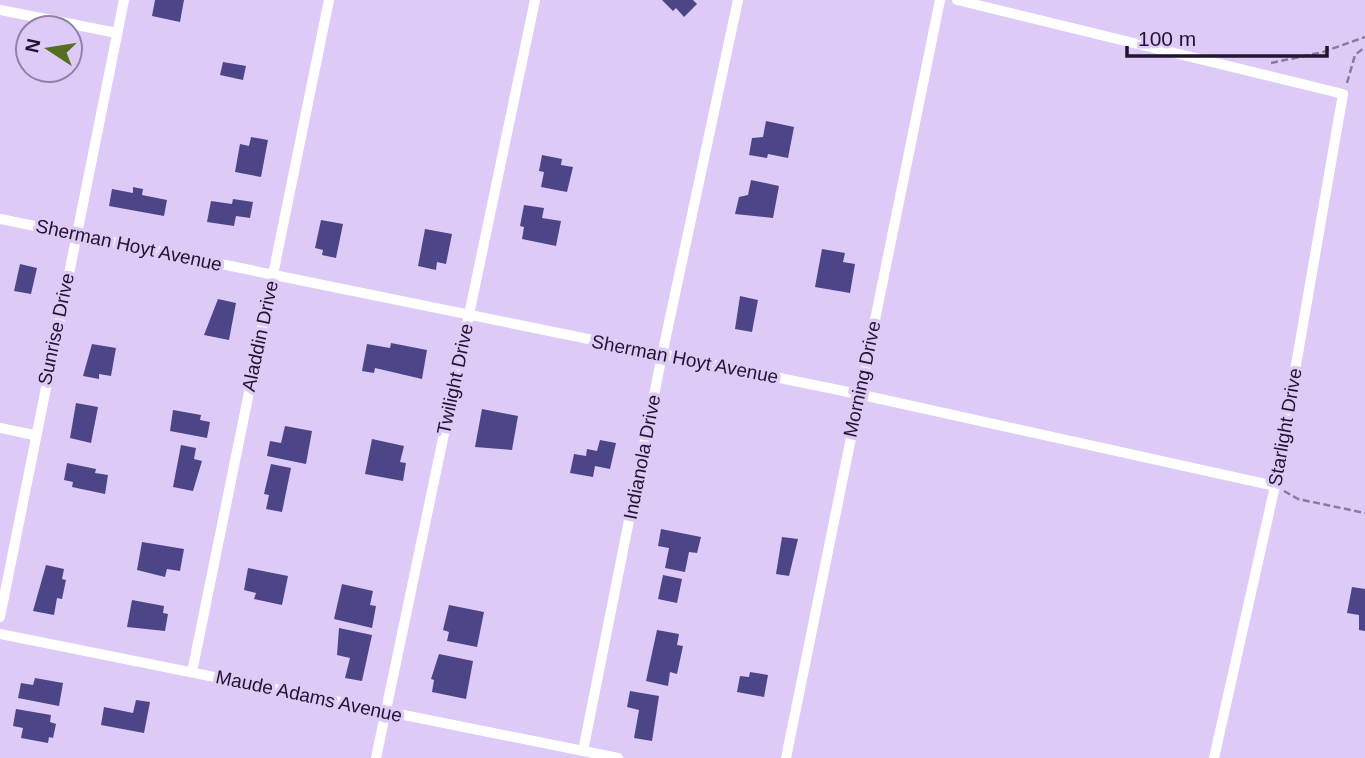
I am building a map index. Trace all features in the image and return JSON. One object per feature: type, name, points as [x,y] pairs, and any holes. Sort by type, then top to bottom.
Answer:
[{"type":"street","name":"Sunrise Drive","points":[[0,617],[34,436],[124,0]]},
{"type":"street","name":"Aladdin Drive","points":[[192,672],[330,0]]},
{"type":"street","name":"Twilight Drive","points":[[376,758],[535,0]]},
{"type":"street","name":"Indianola Drive","points":[[583,751],[662,355],[738,0]]},
{"type":"street","name":"Morning Drive","points":[[786,758],[940,0]]},
{"type":"street","points":[[957,0],[1343,93]]},
{"type":"street","points":[[0,10],[117,33]]},
{"type":"street","name":"Starlight Drive","points":[[1214,758],[1275,485],[1343,93]]},
{"type":"street","name":"Sherman Hoyt Avenue","points":[[0,219],[858,394],[1275,485]]},
{"type":"street","points":[[0,428],[34,436]]},
{"type":"street","name":"Maude Adams Avenue","points":[[0,634],[618,758]]},
{"type":"path","points":[[1267,64],[1323,52],[1365,37]]},
{"type":"path","points":[[1343,93],[1355,55],[1365,47]]},
{"type":"path","points":[[1275,485],[1298,499],[1365,513]]},
{"type":"building","points":[[155,0],[184,0],[180,22],[152,16]]},
{"type":"building","points":[[662,0],[693,0],[697,4],[684,17],[676,8],[673,11]]},
{"type":"building","points":[[223,62],[246,66],[243,80],[220,75]]},
{"type":"building","points":[[766,121],[794,127],[788,158],[768,154],[767,158],[749,155],[752,138],[763,137]]},
{"type":"building","points":[[251,137],[268,140],[261,177],[235,172],[240,144],[249,146]]},
{"type":"building","points":[[542,155],[562,159],[561,165],[573,167],[567,192],[541,187],[544,172],[539,171]]},
{"type":"building","points":[[751,180],[779,186],[773,218],[735,214],[739,197],[748,195]]},
{"type":"building","points":[[133,187],[143,189],[142,195],[167,200],[164,216],[109,206],[112,189],[133,193]]},
{"type":"building","points":[[233,199],[253,202],[250,218],[236,216],[234,226],[207,222],[211,201],[232,204]]},
{"type":"building","points":[[524,205],[544,208],[542,218],[561,221],[556,246],[522,239],[524,227],[520,226]]},
{"type":"building","points":[[321,220],[343,224],[336,258],[322,255],[323,250],[315,248]]},
{"type":"building","points":[[425,229],[452,234],[446,264],[437,262],[436,270],[418,266]]},
{"type":"building","points":[[822,249],[845,253],[843,262],[855,264],[850,293],[815,287]]},
{"type":"building","points":[[20,264],[37,268],[31,294],[14,291]]},
{"type":"building","points":[[740,296],[758,300],[752,332],[735,329]]},
{"type":"building","points":[[218,299],[236,303],[229,340],[204,335]]},
{"type":"building","points":[[391,343],[427,350],[422,379],[375,368],[374,373],[362,371],[367,344],[390,348]]},
{"type":"building","points":[[92,344],[116,348],[111,376],[99,374],[99,379],[83,376]]},
{"type":"building","points":[[76,403],[98,407],[91,443],[70,438]]},
{"type":"building","points":[[482,409],[518,416],[512,450],[475,447]]},
{"type":"building","points":[[173,410],[201,415],[200,420],[210,422],[207,438],[170,431]]},
{"type":"building","points":[[285,426],[312,431],[306,464],[267,456],[270,441],[281,443]]},
{"type":"building","points":[[372,439],[404,446],[400,462],[406,463],[403,481],[365,474]]},
{"type":"building","points":[[600,440],[616,443],[610,469],[595,466],[593,477],[570,473],[574,454],[586,456],[587,449],[597,451]]},
{"type":"building","points":[[181,445],[196,448],[194,459],[202,461],[193,491],[173,487]]},
{"type":"building","points":[[67,463],[96,469],[95,473],[108,475],[105,494],[72,487],[73,482],[64,480]]},
{"type":"building","points":[[271,464],[291,468],[282,512],[266,509],[269,495],[264,494]]},
{"type":"building","points":[[661,529],[701,537],[697,553],[689,552],[685,572],[665,568],[669,548],[658,546]]},
{"type":"building","points":[[782,537],[798,539],[789,576],[776,574]]},
{"type":"building","points":[[142,542],[184,549],[180,571],[167,569],[165,577],[137,570]]},
{"type":"building","points":[[46,565],[64,569],[62,579],[66,580],[62,599],[57,598],[54,615],[33,611]]},
{"type":"building","points":[[248,568],[288,576],[282,605],[254,599],[256,593],[244,590]]},
{"type":"building","points":[[663,575],[682,579],[677,603],[658,599]]},
{"type":"building","points":[[342,584],[373,591],[370,605],[376,606],[372,628],[334,619]]},
{"type":"building","points":[[1352,587],[1365,589],[1365,631],[1359,630],[1359,615],[1347,613]]},
{"type":"building","points":[[132,600],[164,606],[163,613],[168,614],[165,631],[127,627]]},
{"type":"building","points":[[449,605],[484,612],[477,647],[447,641],[449,632],[443,630]]},
{"type":"building","points":[[339,628],[372,635],[362,681],[345,678],[350,658],[337,655]]},
{"type":"building","points":[[657,630],[679,634],[677,645],[683,646],[677,674],[670,672],[668,686],[646,681]]},
{"type":"building","points":[[439,654],[473,661],[466,699],[432,692],[434,680],[431,679]]},
{"type":"building","points":[[750,672],[768,675],[764,697],[737,692],[740,676],[749,677]]},
{"type":"building","points":[[35,678],[63,683],[59,706],[18,698],[21,683],[33,685]]},
{"type":"building","points":[[630,691],[659,696],[652,741],[634,738],[639,710],[627,707]]},
{"type":"building","points":[[136,700],[150,702],[144,733],[101,725],[104,707],[133,713]]},
{"type":"building","points":[[16,709],[51,715],[50,722],[56,724],[53,738],[49,737],[48,743],[21,738],[23,728],[13,726]]}]
